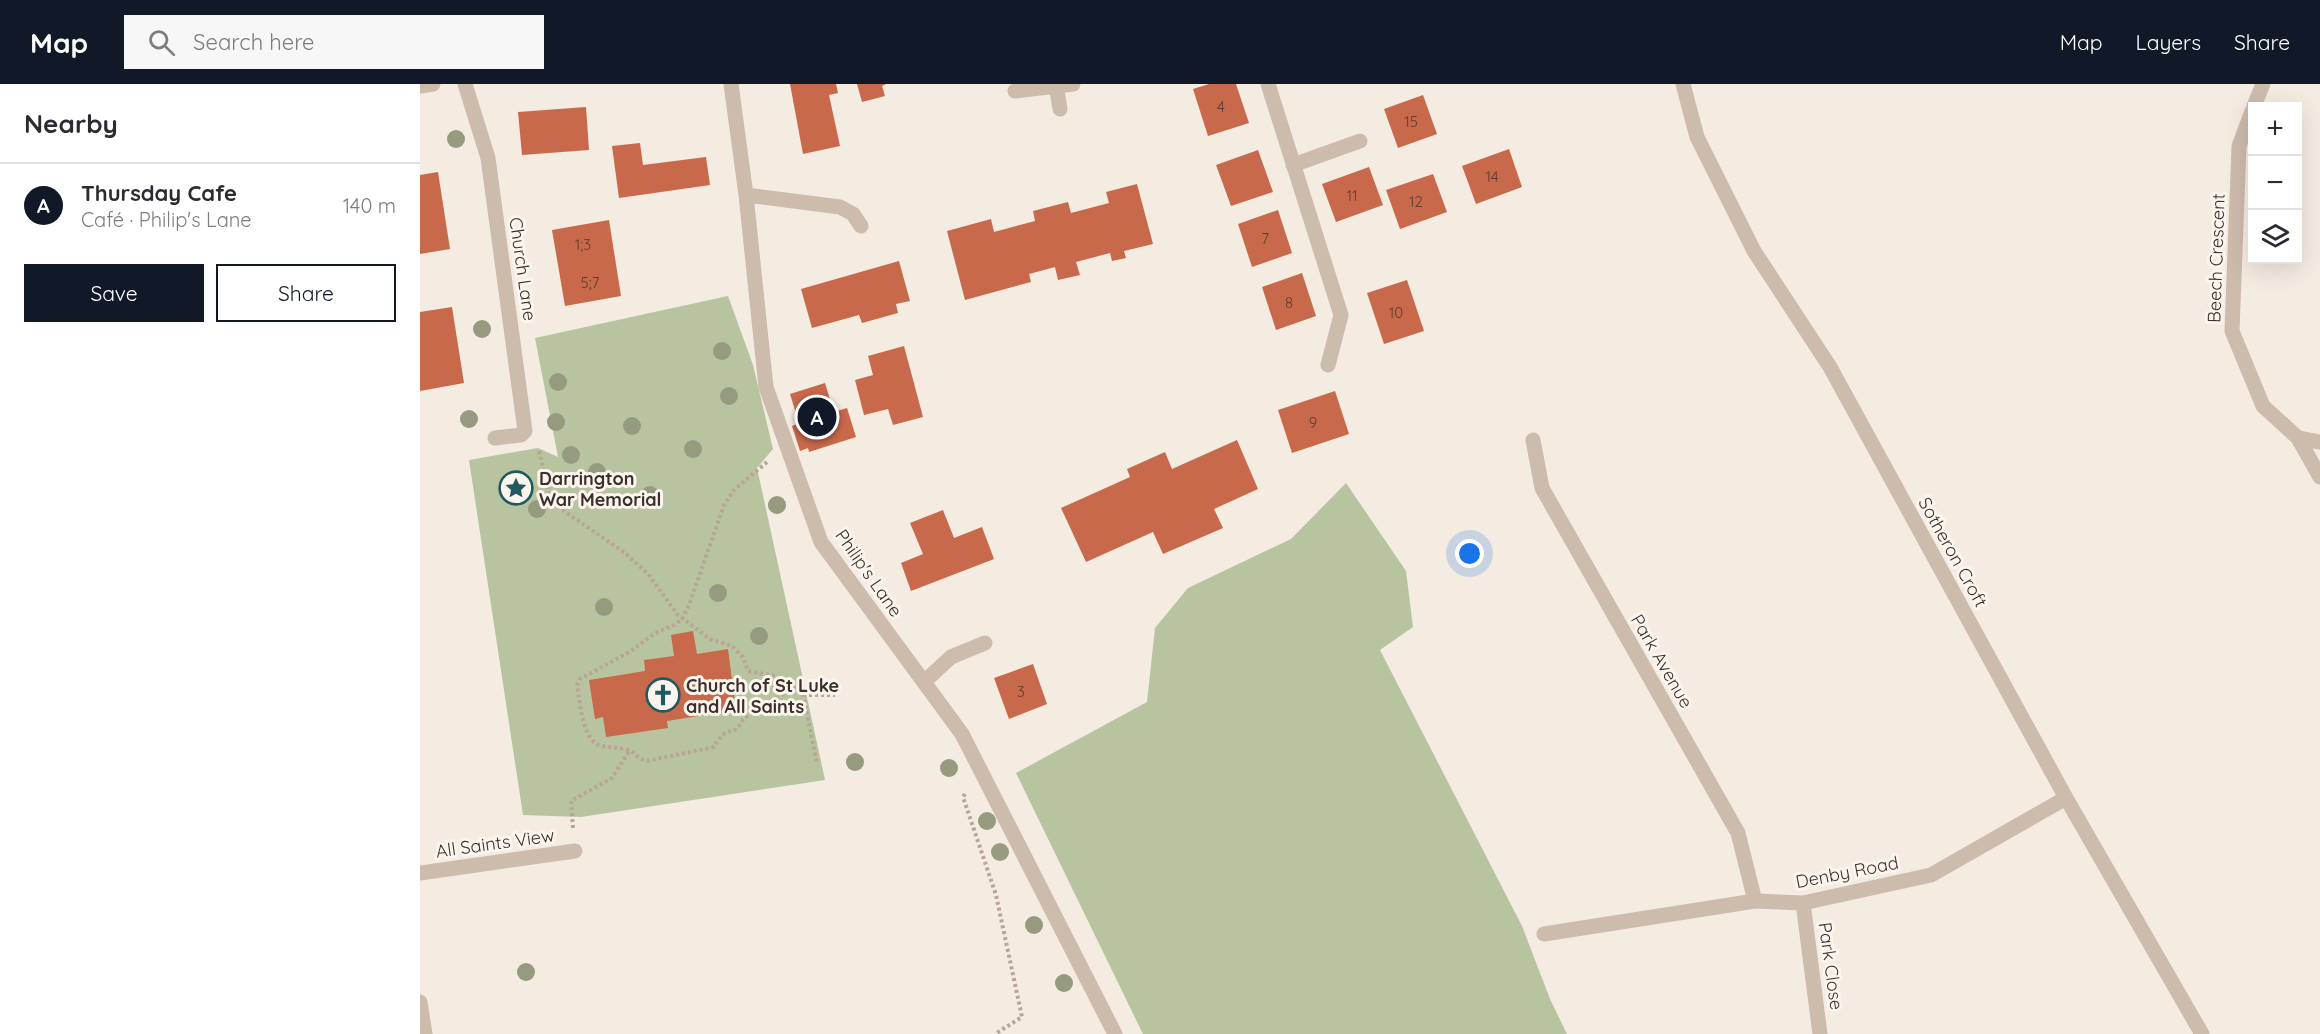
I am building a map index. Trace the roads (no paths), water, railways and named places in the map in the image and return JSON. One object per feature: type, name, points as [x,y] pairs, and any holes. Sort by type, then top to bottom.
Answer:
[{"type":"street","points":[[420,86],[433,84]]},
{"type":"street","name":"Church Lane","points":[[465,84],[488,158],[525,431],[521,435],[495,438]]},
{"type":"street","name":"Philip's Lane","points":[[731,84],[746,195],[766,387],[821,542],[962,734],[1116,1034]]},
{"type":"street","points":[[1015,91],[1073,84]]},
{"type":"street","points":[[1268,84],[1341,315],[1328,365]]},
{"type":"street","name":"Sotheron Croft","points":[[1683,84],[1697,138],[1754,251],[1830,367],[2066,798],[2202,1034]]},
{"type":"street","name":"Beech Crescent","points":[[2256,102],[2263,84]]},
{"type":"street","points":[[1056,85],[1060,110]]},
{"type":"street","name":"Beech Crescent","points":[[2248,122],[2239,146],[2232,331],[2263,406],[2298,438]]},
{"type":"street","points":[[1293,165],[1360,141]]},
{"type":"street","points":[[746,195],[840,207],[853,214],[861,226]]},
{"type":"street","points":[[2298,438],[2320,442]]},
{"type":"street","points":[[2298,438],[2320,477]]},
{"type":"street","name":"Park Avenue","points":[[1533,440],[1542,488],[1738,833],[1755,902]]},
{"type":"street","points":[[924,682],[951,657],[985,643]]},
{"type":"street","name":"Denby Road","points":[[1544,934],[1755,902],[1803,903],[1931,875],[2066,798]]},
{"type":"street","name":"All Saints View","points":[[420,873],[575,851]]},
{"type":"street","name":"Park Close","points":[[1803,903],[1820,1034]]},
{"type":"street","points":[[420,1002],[425,1034]]},
{"type":"place","name":"Thursday Cafe","points":[[817,417]]},
{"type":"place","name":"Darrington War Memorial","points":[[516,488]]},
{"type":"place","name":"Church of St Luke and All Saints","points":[[663,695]]}]
